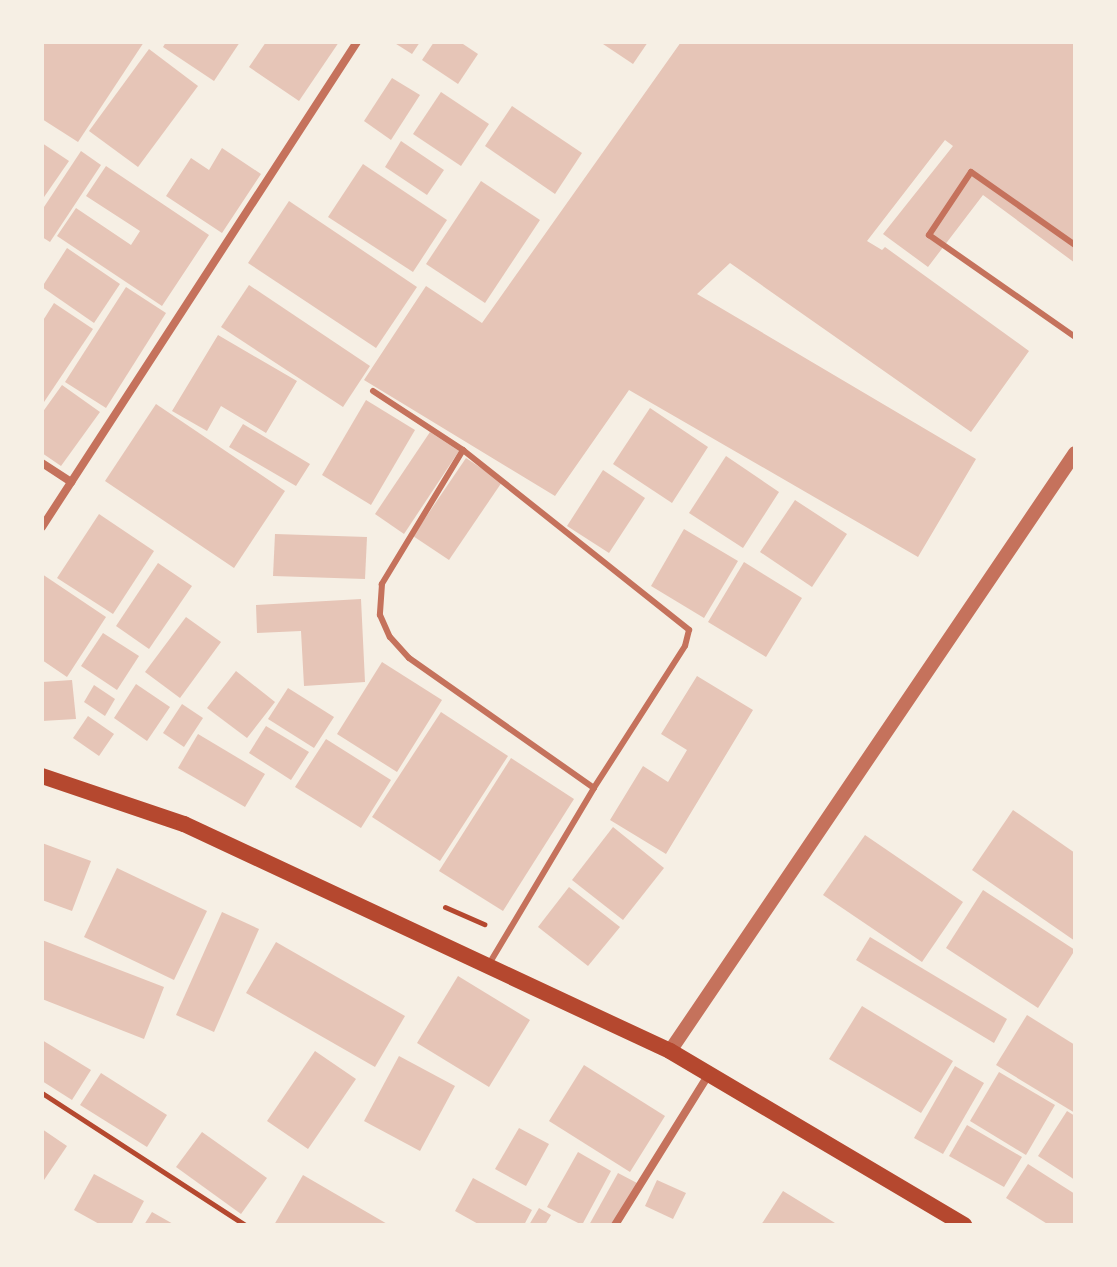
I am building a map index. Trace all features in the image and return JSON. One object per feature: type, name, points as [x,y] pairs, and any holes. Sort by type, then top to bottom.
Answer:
[{"type":"main road","points":[[42,776],[184,824],[670,1051],[964,1225]]},
{"type":"street","points":[[42,527],[357,42]]},
{"type":"street","points":[[670,1051],[1075,453]]},
{"type":"street","points":[[42,463],[71,482]]},
{"type":"street","points":[[615,1225],[709,1074]]},
{"type":"lane","points":[[1075,245],[971,172],[929,235],[1075,337]]},
{"type":"lane","points":[[373,391],[463,450],[689,630],[685,646],[594,788],[489,964]]},
{"type":"lane","points":[[463,450],[382,584],[380,615],[390,637],[409,658],[594,788]]},
{"type":"path","points":[[42,1093],[245,1225]]},
{"type":"building","points":[[42,42],[144,42],[78,142],[42,119]]},
{"type":"building","points":[[166,42],[240,42],[214,81],[163,47]]},
{"type":"building","points":[[266,42],[339,42],[299,101],[249,67]]},
{"type":"building","points":[[393,42],[420,42],[412,54]]},
{"type":"building","points":[[434,42],[460,42],[478,54],[458,84],[422,60]]},
{"type":"building","points":[[600,42],[648,42],[633,64]]},
{"type":"building","points":[[681,42],[1075,42],[1075,263],[983,195],[928,267],[883,234],[953,146],[945,140],[867,241],[882,250],[885,247],[1029,351],[971,432],[730,263],[697,294],[976,459],[918,557],[629,390],[555,496],[364,380],[426,286],[482,323]]},
{"type":"building","points":[[149,49],[198,86],[138,167],[89,131]]},
{"type":"building","points":[[392,78],[420,95],[391,140],[364,121]]},
{"type":"building","points":[[441,92],[489,124],[461,166],[413,134]]},
{"type":"building","points":[[512,106],[582,153],[555,194],[485,146]]},
{"type":"building","points":[[401,141],[444,170],[427,195],[385,167]]},
{"type":"building","points":[[42,143],[69,161],[42,200]]},
{"type":"building","points":[[222,148],[261,174],[222,233],[166,196],[191,158],[209,170]]},
{"type":"building","points":[[81,151],[101,165],[50,242],[42,237],[42,210]]},
{"type":"building","points":[[363,164],[447,220],[413,272],[328,217]]},
{"type":"building","points":[[106,166],[209,235],[162,306],[57,236],[76,208],[131,245],[140,231],[86,196]]},
{"type":"building","points":[[481,181],[540,220],[485,303],[426,264]]},
{"type":"building","points":[[289,201],[417,287],[376,348],[248,263]]},
{"type":"building","points":[[67,248],[120,284],[94,323],[42,287]]},
{"type":"building","points":[[249,285],[370,366],[343,407],[221,327]]},
{"type":"building","points":[[126,287],[166,313],[106,408],[65,382]]},
{"type":"building","points":[[54,303],[93,329],[42,405],[42,322]]},
{"type":"building","points":[[218,335],[297,381],[266,433],[221,406],[207,431],[172,411]]},
{"type":"building","points":[[62,385],[100,412],[61,466],[42,453],[42,413]]},
{"type":"building","points":[[366,400],[415,430],[371,505],[322,475]]},
{"type":"building","points":[[156,404],[285,491],[234,568],[105,481]]},
{"type":"building","points":[[650,408],[708,447],[672,503],[613,464]]},
{"type":"building","points":[[243,424],[310,464],[296,486],[229,447]]},
{"type":"building","points":[[430,432],[459,451],[404,534],[375,514]]},
{"type":"building","points":[[726,456],[779,492],[743,548],[689,513]]},
{"type":"building","points":[[466,458],[502,482],[449,560],[413,536]]},
{"type":"building","points":[[603,470],[645,498],[609,553],[567,526]]},
{"type":"building","points":[[795,500],[847,534],[812,587],[760,552]]},
{"type":"building","points":[[99,514],[154,551],[113,614],[57,578]]},
{"type":"building","points":[[684,529],[738,561],[704,618],[651,586]]},
{"type":"building","points":[[275,534],[367,537],[365,579],[273,576]]},
{"type":"building","points":[[744,562],[802,598],[766,657],[708,622]]},
{"type":"building","points":[[158,563],[192,586],[149,649],[116,626]]},
{"type":"building","points":[[42,574],[106,617],[67,677],[42,660]]},
{"type":"building","points":[[361,599],[365,682],[304,686],[301,631],[257,633],[256,605]]},
{"type":"building","points":[[186,617],[221,642],[180,698],[145,672]]},
{"type":"building","points":[[103,633],[139,656],[117,690],[81,666]]},
{"type":"building","points":[[382,662],[442,700],[397,772],[337,734]]},
{"type":"building","points":[[236,671],[275,702],[247,738],[207,708]]},
{"type":"building","points":[[697,676],[753,710],[666,854],[610,820],[643,766],[668,782],[687,750],[661,734]]},
{"type":"building","points":[[72,680],[76,719],[42,721],[42,682]]},
{"type":"building","points":[[136,684],[170,707],[147,741],[114,718]]},
{"type":"building","points":[[94,685],[115,699],[105,716],[84,702]]},
{"type":"building","points":[[288,688],[334,717],[314,748],[268,719]]},
{"type":"building","points":[[182,704],[203,718],[184,747],[163,733]]},
{"type":"building","points":[[441,712],[508,756],[440,861],[372,817]]},
{"type":"building","points":[[88,716],[114,734],[99,756],[73,738]]},
{"type":"building","points":[[266,726],[309,752],[291,780],[249,753]]},
{"type":"building","points":[[198,734],[265,774],[245,807],[178,768]]},
{"type":"building","points":[[326,739],[391,780],[361,828],[295,787]]},
{"type":"building","points":[[511,758],[574,799],[503,911],[439,871]]},
{"type":"building","points":[[1013,810],[1075,853],[1075,941],[972,870]]},
{"type":"building","points":[[613,827],[664,868],[623,920],[572,880]]},
{"type":"building","points":[[865,835],[963,902],[922,962],[823,895]]},
{"type":"building","points":[[42,843],[91,861],[72,911],[42,900]]},
{"type":"building","points":[[117,868],[207,911],[174,980],[84,937]]},
{"type":"building","points":[[569,887],[620,927],[588,966],[538,927]]},
{"type":"building","points":[[983,890],[1075,950],[1038,1008],[946,948]]},
{"type":"building","points":[[222,912],[259,929],[214,1032],[176,1015]]},
{"type":"building","points":[[870,937],[1007,1019],[994,1043],[856,960]]},
{"type":"building","points":[[42,940],[164,987],[144,1039],[42,999]]},
{"type":"building","points":[[276,942],[405,1016],[375,1067],[246,993]]},
{"type":"building","points":[[458,976],[530,1020],[489,1087],[417,1043]]},
{"type":"building","points":[[862,1006],[953,1061],[921,1113],[829,1059]]},
{"type":"building","points":[[1027,1015],[1075,1045],[1075,1113],[996,1065]]},
{"type":"building","points":[[42,1040],[91,1070],[72,1100],[42,1081]]},
{"type":"building","points":[[315,1051],[356,1079],[308,1149],[267,1121]]},
{"type":"building","points":[[399,1056],[455,1086],[420,1151],[364,1121]]},
{"type":"building","points":[[584,1065],[665,1116],[630,1172],[549,1121]]},
{"type":"building","points":[[955,1066],[984,1083],[943,1154],[914,1138]]},
{"type":"building","points":[[999,1072],[1055,1105],[1026,1155],[970,1121]]},
{"type":"building","points":[[101,1073],[167,1115],[147,1147],[80,1105]]},
{"type":"building","points":[[1067,1111],[1075,1116],[1075,1180],[1038,1156]]},
{"type":"building","points":[[967,1125],[1022,1157],[1004,1187],[949,1156]]},
{"type":"building","points":[[519,1128],[549,1144],[526,1186],[495,1169]]},
{"type":"building","points":[[42,1129],[67,1146],[42,1183]]},
{"type":"building","points":[[202,1132],[267,1178],[241,1214],[176,1167]]},
{"type":"building","points":[[578,1152],[611,1171],[582,1225],[547,1207]]},
{"type":"building","points":[[1028,1164],[1075,1194],[1073,1225],[1049,1225],[1006,1198]]},
{"type":"building","points":[[618,1173],[637,1183],[613,1225],[589,1225]]},
{"type":"building","points":[[94,1174],[144,1201],[131,1225],[101,1225],[74,1210]]},
{"type":"building","points":[[303,1175],[389,1225],[274,1225]]},
{"type":"building","points":[[473,1178],[532,1210],[524,1225],[480,1225],[455,1211]]},
{"type":"building","points":[[657,1180],[686,1193],[673,1219],[645,1206]]},
{"type":"building","points":[[783,1191],[835,1223],[834,1225],[761,1225]]},
{"type":"building","points":[[539,1208],[551,1215],[545,1225],[529,1225]]},
{"type":"building","points":[[152,1212],[175,1225],[144,1225]]}]
